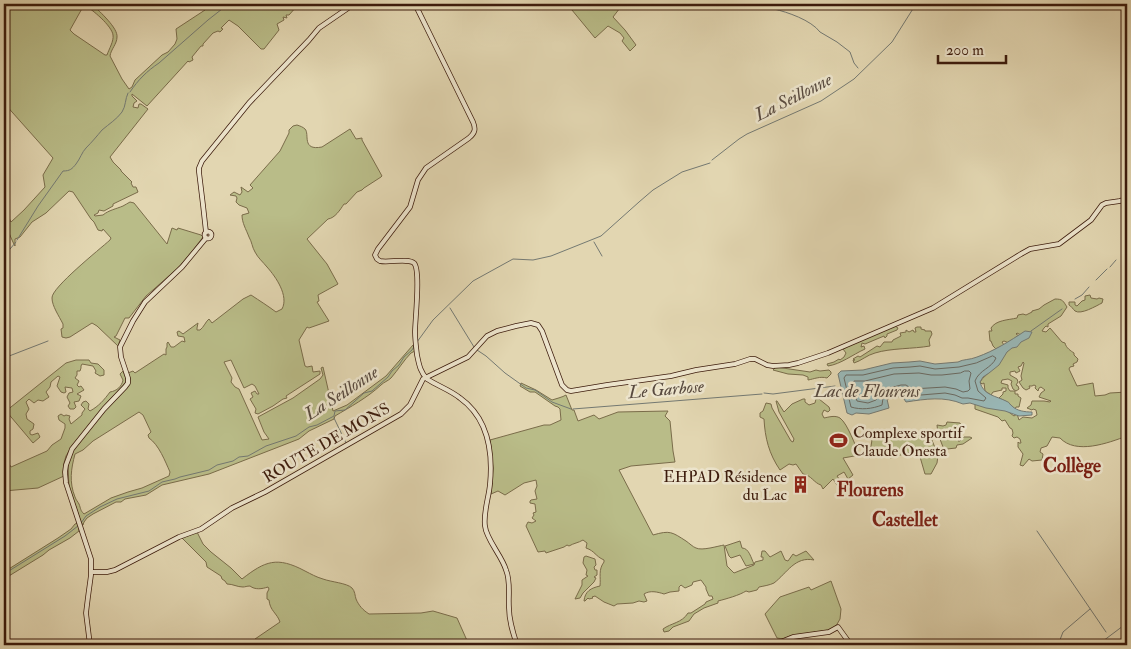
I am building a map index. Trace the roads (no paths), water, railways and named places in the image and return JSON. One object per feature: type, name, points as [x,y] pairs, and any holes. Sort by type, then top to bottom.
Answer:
[{"type":"street","points":[[90,645],[86,607],[92,570],[91,558],[65,476],[66,464],[70,453],[74,445],[104,409],[127,385],[128,378],[120,347],[141,308],[182,267],[206,238],[211,236],[207,231],[199,171],[202,161],[247,105],[309,40],[315,31],[354,4]]},
{"type":"street","points":[[415,4],[475,129],[469,138],[424,171],[418,180],[410,207],[375,253],[380,261],[410,261],[414,263],[417,275],[415,338],[420,370],[426,377],[458,396],[470,406],[480,419],[486,433],[490,450],[491,474],[484,525],[508,574],[510,619],[517,645]]},
{"type":"street","points":[[426,377],[468,357],[481,340],[489,334],[531,323],[540,327],[562,385],[571,391],[671,376],[735,364],[750,359],[773,366],[798,364],[938,306],[1027,251],[1059,244],[1091,220],[1102,205],[1127,198]]},
{"type":"street","name":"ROUTE DE MONS","points":[[92,570],[107,572],[115,570],[179,537],[201,529],[232,508],[272,488],[401,414],[410,406],[422,381],[426,377]]},
{"type":"street","points":[[773,645],[792,637],[829,632],[838,628],[851,645]]},
{"type":"water","name":"Lac de Flourens","points":[[1025,331],[1032,332],[1029,338],[1007,352],[999,365],[983,377],[980,382],[984,390],[990,394],[1008,402],[1016,409],[1032,412],[1032,415],[1019,416],[970,403],[963,404],[942,399],[906,402],[902,396],[887,399],[889,408],[869,414],[856,413],[852,415],[847,413],[838,374],[841,371],[863,370],[892,363],[920,361],[935,364],[958,362],[990,352]]},
{"type":"waterway","points":[[130,92],[147,73],[227,4]]},
{"type":"waterway","points":[[746,4],[779,10],[805,20],[850,52],[858,68]]},
{"type":"waterway","name":"La Seillonne","points":[[712,160],[747,134],[821,101],[854,79],[892,42],[916,4]]},
{"type":"waterway","points":[[17,240],[63,171],[73,167],[83,151],[122,112],[128,93]]},
{"type":"waterway","name":"La Seillonne","points":[[417,342],[433,320],[473,281],[513,259],[533,260],[551,256],[601,236],[653,190],[682,172],[710,163]]},
{"type":"waterway","points":[[4,256],[16,242]]},
{"type":"waterway","points":[[594,242],[602,256]]},
{"type":"waterway","points":[[1110,267],[1116,260]]},
{"type":"waterway","points":[[1096,280],[1107,269]]},
{"type":"waterway","points":[[1075,299],[1082,295],[1089,287]]},
{"type":"waterway","name":"Le Garbose","points":[[450,308],[474,347]]},
{"type":"waterway","points":[[1031,331],[1062,309]]},
{"type":"waterway","points":[[4,358],[48,341]]},
{"type":"waterway","name":"La Seillonne","points":[[81,523],[86,516],[117,499],[149,491],[162,482],[209,470],[239,457],[248,456],[266,446],[296,436],[309,427],[334,416],[335,411],[345,410],[364,393],[372,391],[388,377],[415,345]]},
{"type":"waterway","name":"Le Garbose","points":[[477,350],[526,388],[535,390],[552,402],[571,409]]},
{"type":"waterway","name":"Le Garbose","points":[[764,393],[773,394],[835,386]]},
{"type":"waterway","name":"Le Garbose","points":[[573,409],[762,394]]},
{"type":"waterway","points":[[334,418],[346,443]]},
{"type":"waterway","name":"La Seillonne","points":[[4,574],[78,526]]},
{"type":"waterway","points":[[1037,531],[1106,632]]},
{"type":"waterway","points":[[1058,645],[1063,632],[1090,609]]},
{"type":"waterway","points":[[1099,644],[1127,623]]},
{"type":"place","name":"Complexe sportif Claude Onesta","points":[[839,441]]},
{"type":"place","name":"EHPAD Résidence du Lac","points":[[801,485]]},
{"type":"district","name":"Collège","points":[[1072,465]]},
{"type":"district","name":"Flourens","points":[[870,489]]},
{"type":"district","name":"Castellet","points":[[905,519]]}]
